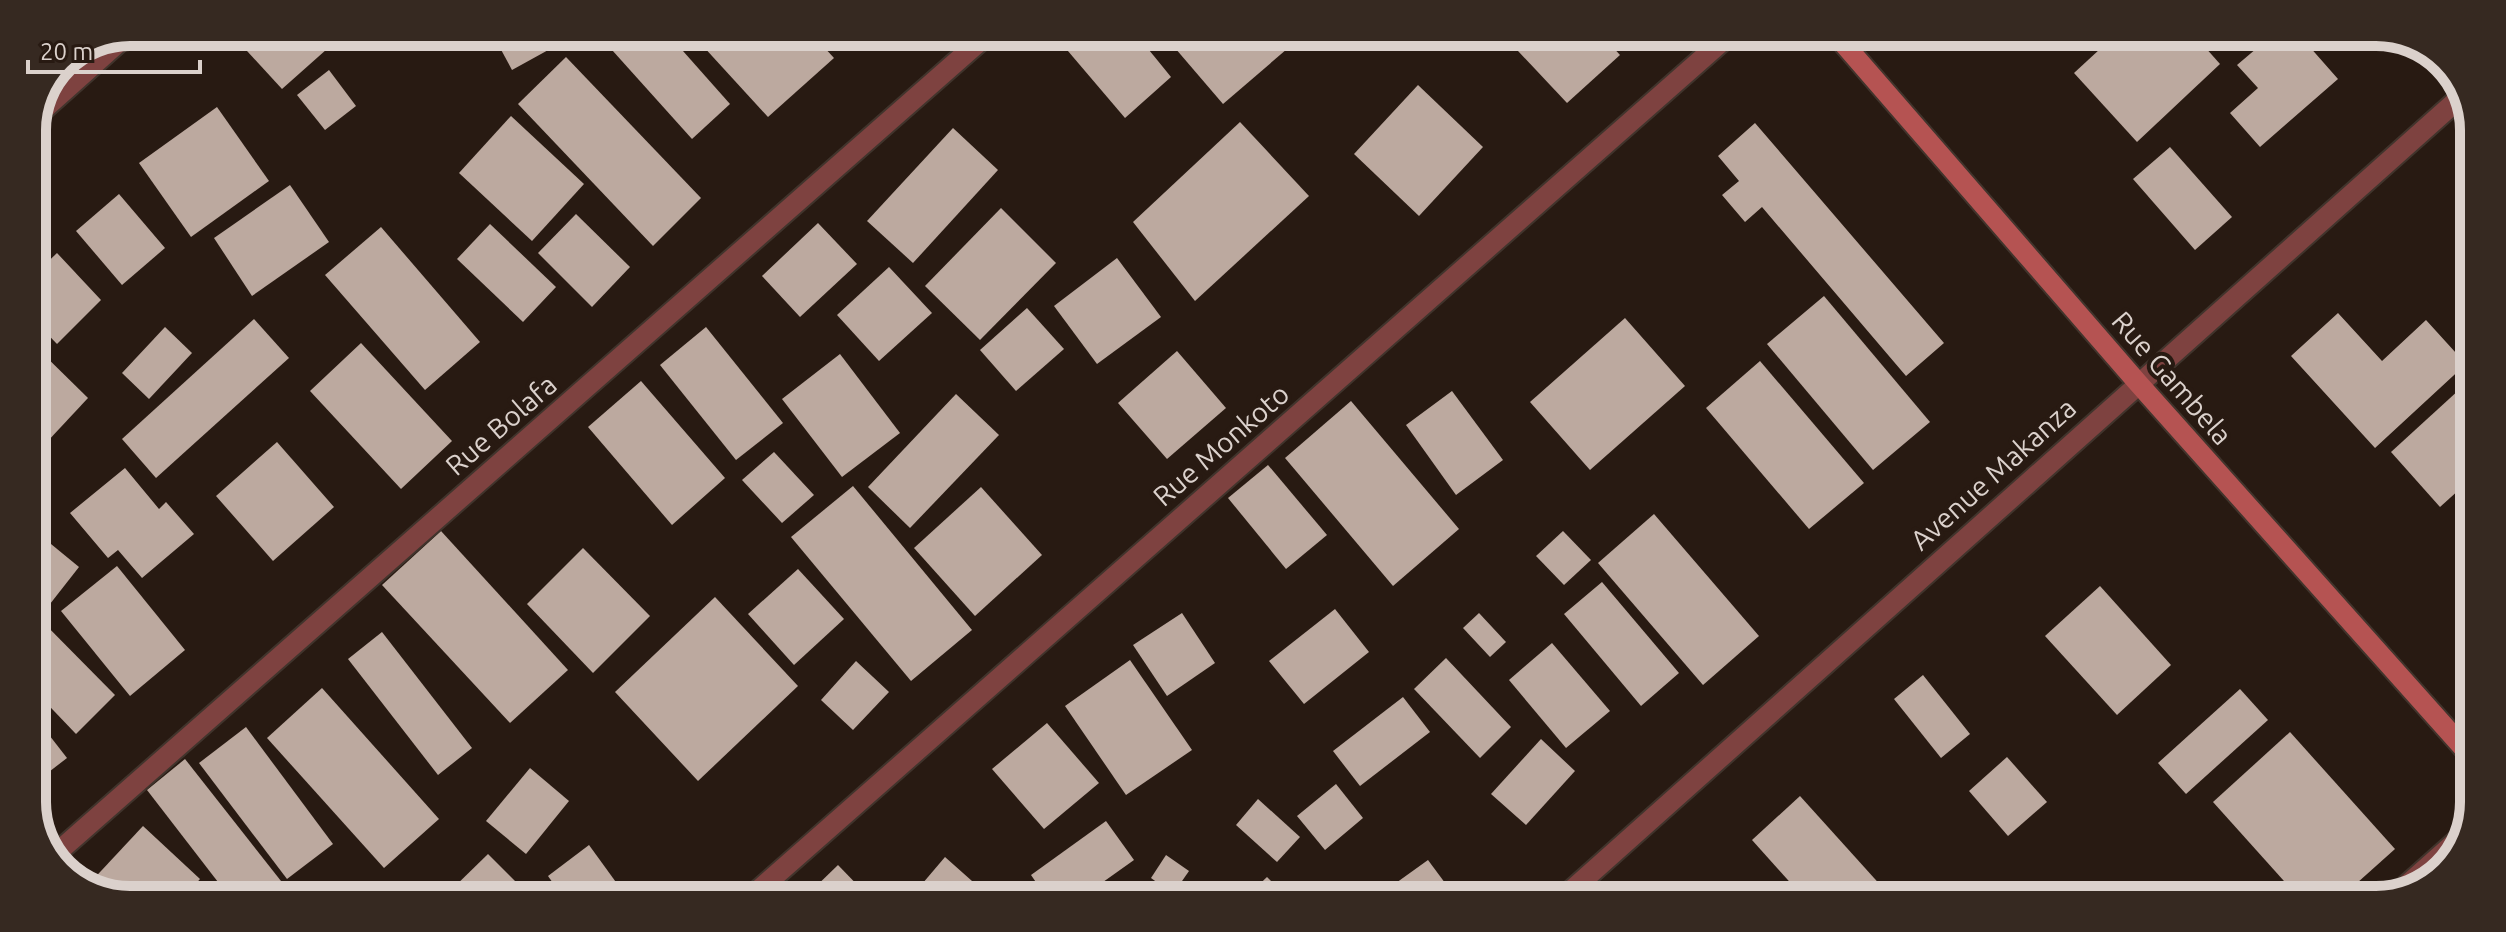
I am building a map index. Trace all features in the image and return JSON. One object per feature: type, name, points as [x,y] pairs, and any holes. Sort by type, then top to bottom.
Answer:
[{"type":"street","name":"Rue Bolafa","points":[[61,849],[974,46]]},
{"type":"street","name":"Rue Monkoto","points":[[763,886],[1717,46]]},
{"type":"street","name":"Rue Gambela","points":[[1846,46],[2138,383],[2460,744]]},
{"type":"street","points":[[51,103],[111,49]]},
{"type":"street","name":"Avenue Makanza","points":[[1576,886],[2455,102]]},
{"type":"street","points":[[2419,874],[2440,855]]},
{"type":"building","points":[[253,46],[330,46],[282,89],[247,51]]},
{"type":"building","points":[[499,46],[555,46],[512,70]]},
{"type":"building","points":[[616,46],[679,46],[730,104],[692,139],[612,50]]},
{"type":"building","points":[[703,46],[823,46],[834,58],[768,117]]},
{"type":"building","points":[[1064,46],[1146,46],[1171,77],[1125,118]]},
{"type":"building","points":[[1173,46],[1291,46],[1223,104]]},
{"type":"building","points":[[1513,46],[1612,46],[1620,55],[1567,103]]},
{"type":"building","points":[[2103,46],[2204,46],[2220,64],[2137,142],[2074,73]]},
{"type":"building","points":[[2259,46],[2309,46],[2338,79],[2260,147],[2230,113],[2258,88],[2237,65]]},
{"type":"building","points":[[566,57],[701,198],[653,246],[518,104]]},
{"type":"building","points":[[329,70],[356,106],[325,130],[297,95]]},
{"type":"building","points":[[1418,85],[1483,147],[1419,216],[1354,154]]},
{"type":"building","points":[[217,107],[269,181],[191,237],[139,163]]},
{"type":"building","points":[[511,116],[584,184],[532,241],[459,173]]},
{"type":"building","points":[[1240,122],[1309,196],[1195,301],[1133,222]]},
{"type":"building","points":[[1755,123],[1944,343],[1906,376],[1762,207],[1745,222],[1722,195],[1739,181],[1718,156]]},
{"type":"building","points":[[953,128],[998,170],[913,263],[867,221]]},
{"type":"building","points":[[2170,147],[2232,217],[2195,250],[2133,179]]},
{"type":"building","points":[[290,185],[329,242],[252,296],[214,238]]},
{"type":"building","points":[[119,194],[165,248],[122,285],[76,231]]},
{"type":"building","points":[[1001,208],[1056,263],[980,340],[925,286]]},
{"type":"building","points":[[576,214],[630,267],[592,307],[538,253]]},
{"type":"building","points":[[818,223],[857,264],[800,317],[762,276]]},
{"type":"building","points":[[490,224],[556,287],[523,322],[457,259]]},
{"type":"building","points":[[381,227],[480,342],[425,390],[325,275]]},
{"type":"building","points":[[57,253],[101,300],[57,344],[46,333],[46,264]]},
{"type":"building","points":[[1117,258],[1161,317],[1097,364],[1054,306]]},
{"type":"building","points":[[889,267],[932,313],[879,361],[837,315]]},
{"type":"building","points":[[1824,296],[1930,422],[1873,470],[1767,344]]},
{"type":"building","points":[[1027,308],[1064,349],[1016,391],[980,350]]},
{"type":"building","points":[[2338,313],[2382,361],[2426,320],[2460,357],[2460,370],[2375,448],[2291,356]]},
{"type":"building","points":[[1625,318],[1685,386],[1590,470],[1530,402]]},
{"type":"building","points":[[254,319],[289,358],[156,478],[122,439]]},
{"type":"building","points":[[165,327],[192,353],[149,399],[122,373]]},
{"type":"building","points":[[706,327],[783,423],[736,460],[660,365]]},
{"type":"building","points":[[361,343],[452,441],[401,489],[310,391]]},
{"type":"building","points":[[1177,351],[1226,408],[1167,459],[1118,403]]},
{"type":"building","points":[[840,354],[900,433],[842,477],[782,399]]},
{"type":"building","points":[[46,357],[88,398],[46,443]]},
{"type":"building","points":[[1760,361],[1864,483],[1809,529],[1706,408]]},
{"type":"building","points":[[641,381],[725,478],[672,525],[588,427]]},
{"type":"building","points":[[2460,389],[2460,489],[2440,507],[2391,452]]},
{"type":"building","points":[[1452,391],[1503,460],[1456,495],[1406,425]]},
{"type":"building","points":[[956,394],[999,435],[910,528],[868,487]]},
{"type":"building","points":[[1351,401],[1459,529],[1393,586],[1285,458]]},
{"type":"building","points":[[277,442],[334,507],[273,561],[216,496]]},
{"type":"building","points":[[774,452],[814,495],[782,523],[742,480]]},
{"type":"building","points":[[1268,465],[1327,535],[1286,569],[1228,498]]},
{"type":"building","points":[[125,468],[159,509],[166,502],[194,534],[142,578],[118,550],[108,558],[70,513]]},
{"type":"building","points":[[853,486],[972,630],[911,681],[791,537]]},
{"type":"building","points":[[981,487],[1042,555],[975,616],[914,548]]},
{"type":"building","points":[[1654,514],[1759,636],[1703,685],[1598,563]]},
{"type":"building","points":[[441,531],[568,670],[510,723],[382,585]]},
{"type":"building","points":[[1563,531],[1591,560],[1564,585],[1536,556]]},
{"type":"building","points":[[51,544],[79,567],[50,604],[46,601],[46,550]]},
{"type":"building","points":[[583,548],[650,616],[593,673],[527,604]]},
{"type":"building","points":[[117,566],[185,650],[130,696],[61,611]]},
{"type":"building","points":[[798,569],[844,619],[794,665],[748,614]]},
{"type":"building","points":[[1602,582],[1679,673],[1641,706],[1564,614]]},
{"type":"building","points":[[2100,586],[2171,665],[2117,715],[2045,636]]},
{"type":"building","points":[[715,597],[798,686],[698,781],[615,692]]},
{"type":"building","points":[[1335,609],[1369,652],[1304,704],[1269,661]]},
{"type":"building","points":[[1182,613],[1215,663],[1167,696],[1133,645]]},
{"type":"building","points":[[1479,613],[1506,642],[1490,657],[1463,628]]},
{"type":"building","points":[[46,625],[115,695],[76,734],[46,703]]},
{"type":"building","points":[[382,632],[472,748],[438,775],[348,659]]},
{"type":"building","points":[[1552,643],[1610,711],[1566,748],[1509,680]]},
{"type":"building","points":[[1446,658],[1511,727],[1480,758],[1414,689]]},
{"type":"building","points":[[1130,660],[1192,750],[1126,795],[1065,706]]},
{"type":"building","points":[[856,661],[889,692],[853,730],[821,700]]},
{"type":"building","points":[[1923,675],[1970,734],[1941,758],[1894,699]]},
{"type":"building","points":[[322,688],[439,819],[384,868],[267,738]]},
{"type":"building","points":[[2240,689],[2268,720],[2186,794],[2158,763]]},
{"type":"building","points":[[1403,697],[1430,732],[1360,786],[1333,751]]},
{"type":"building","points":[[1047,723],[1099,783],[1044,829],[992,769]]},
{"type":"building","points":[[246,727],[333,844],[287,879],[199,763]]},
{"type":"building","points":[[46,731],[67,758],[46,774]]},
{"type":"building","points":[[2290,732],[2395,849],[2354,886],[2288,886],[2213,802]]},
{"type":"building","points":[[1541,739],[1575,771],[1526,825],[1491,794]]},
{"type":"building","points":[[2007,757],[2047,802],[2008,836],[1969,791]]},
{"type":"building","points":[[185,759],[285,886],[221,886],[147,790]]},
{"type":"building","points":[[530,768],[569,801],[526,854],[486,821]]},
{"type":"building","points":[[1336,784],[1363,818],[1325,850],[1297,816]]},
{"type":"building","points":[[1800,796],[1881,886],[1793,886],[1752,840]]},
{"type":"building","points":[[1258,799],[1300,837],[1277,862],[1236,825]]},
{"type":"building","points":[[1106,821],[1134,860],[1097,886],[1038,886],[1031,875]]},
{"type":"building","points":[[143,826],[200,879],[194,886],[130,886],[94,878]]},
{"type":"building","points":[[589,845],[619,886],[555,886],[548,876]]},
{"type":"building","points":[[488,854],[520,886],[455,886]]},
{"type":"building","points":[[1166,855],[1189,871],[1179,886],[1162,886],[1151,878]]},
{"type":"building","points":[[945,857],[978,886],[920,886]]},
{"type":"building","points":[[1428,860],[1447,886],[1392,886]]},
{"type":"building","points":[[838,865],[858,886],[816,886]]},
{"type":"building","points":[[1267,877],[1276,886],[1258,886]]}]
